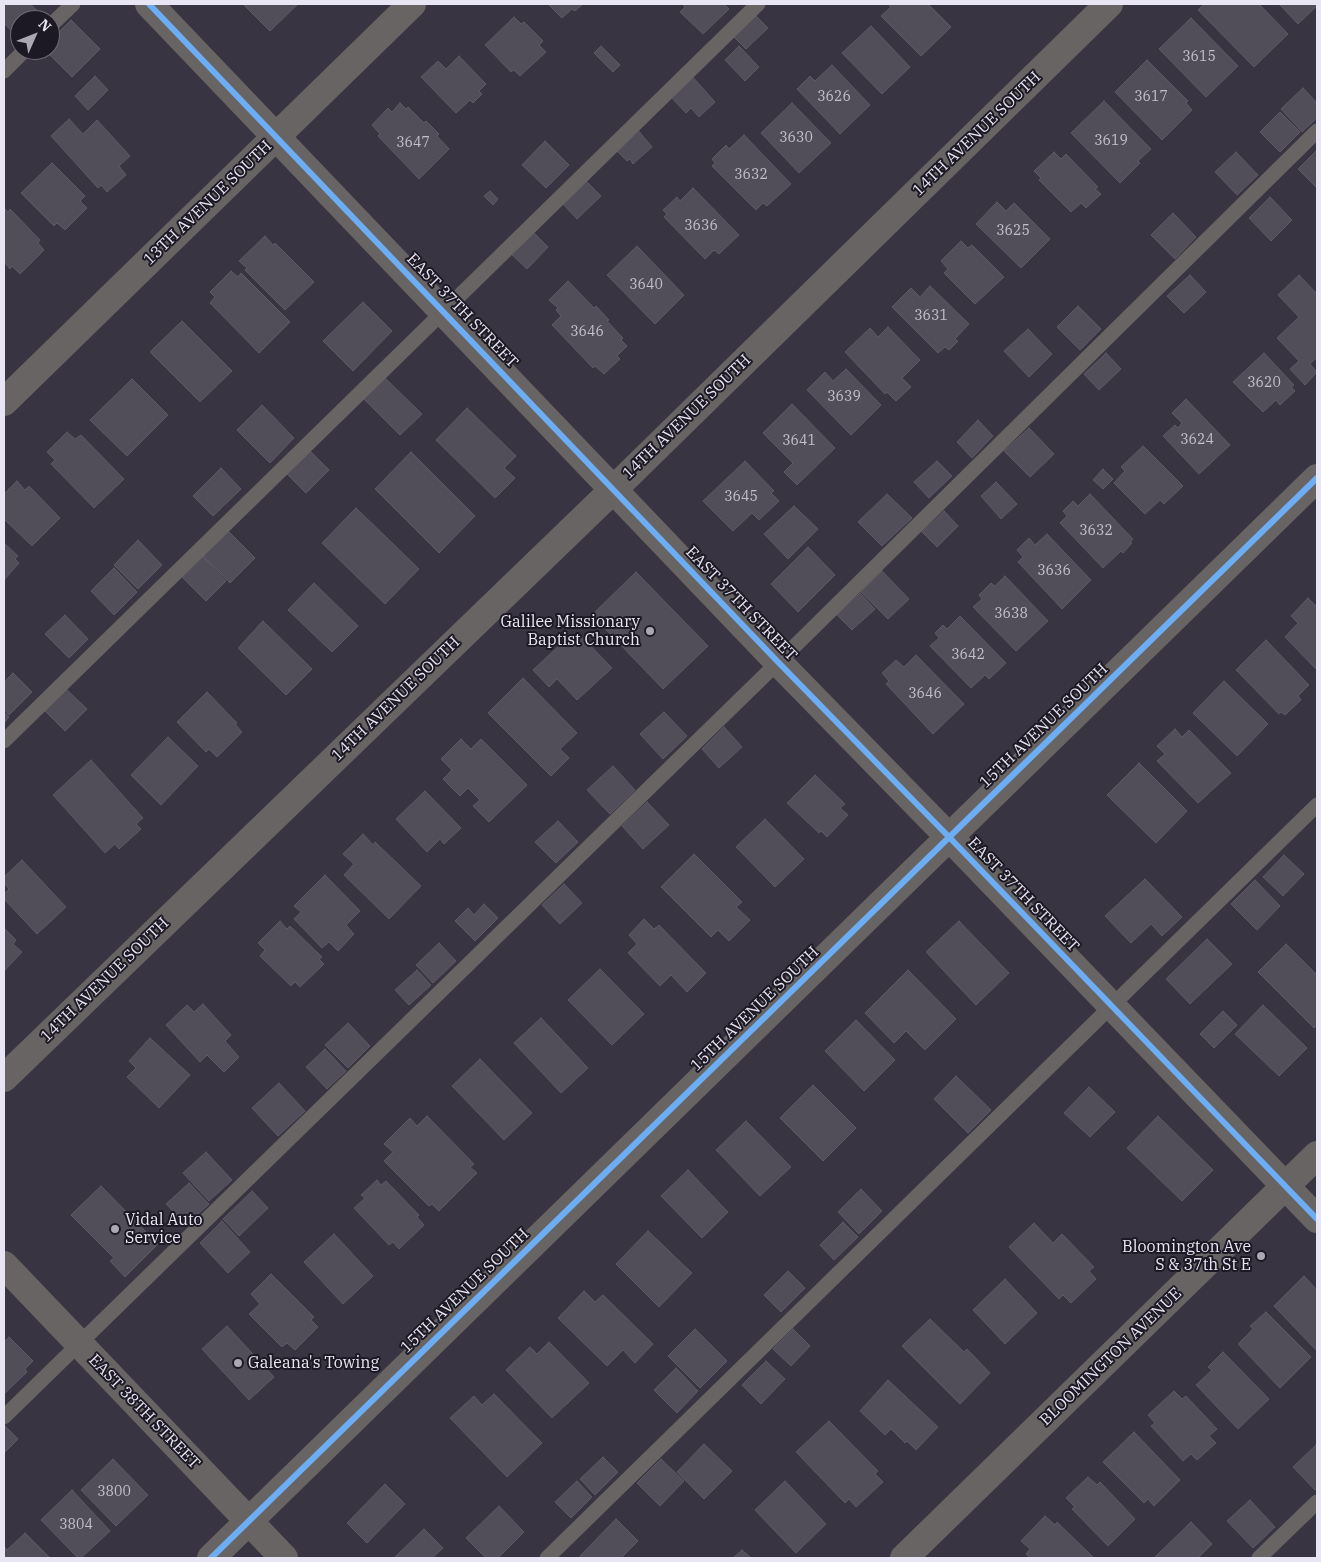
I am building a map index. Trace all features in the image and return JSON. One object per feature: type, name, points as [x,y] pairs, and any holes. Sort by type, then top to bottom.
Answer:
[{"type":"street","name":"EAST 37TH STREET","points":[[149,4],[778,662],[1317,1219]]},
{"type":"street","name":"13TH AVENUE SOUTH","points":[[4,402],[412,4]]},
{"type":"street","name":"14TH AVENUE SOUTH","points":[[4,1078],[614,489],[1109,4]]},
{"type":"street","name":"15TH AVENUE SOUTH","points":[[211,1558],[1317,478]]},
{"type":"street","name":"BLOOMINGTON AVENUE","points":[[904,1558],[1317,1155]]},
{"type":"street","name":"EAST 38TH STREET","points":[[4,1265],[284,1558]]},
{"type":"lane","points":[[60,16],[72,4]]},
{"type":"lane","points":[[4,742],[758,4]]},
{"type":"lane","points":[[4,71],[15,60]]},
{"type":"lane","points":[[4,1416],[778,662],[1317,131]]},
{"type":"lane","points":[[547,1558],[1317,805]]},
{"type":"lane","points":[[1260,1558],[1317,1502]]},
{"type":"building","points":[[8,4],[30,4],[37,10],[10,10],[10,29],[4,23],[4,8]]},
{"type":"building","points":[[243,4],[298,4],[270,31]]},
{"type":"building","points":[[548,4],[583,4],[575,11],[572,9],[562,18]]},
{"type":"building","points":[[682,4],[724,4],[729,9],[703,34],[680,12],[685,7]]},
{"type":"building","points":[[888,4],[928,4],[951,27],[921,56],[881,16],[891,7]]},
{"type":"building","points":[[1204,4],[1259,4],[1288,34],[1254,67],[1198,10]]},
{"type":"building","points":[[1279,4],[1317,4],[1317,6],[1298,24]]},
{"type":"building","points":[[753,13],[768,28],[746,49],[731,34]]},
{"type":"building","points":[[514,17],[521,24],[524,22],[543,41],[539,45],[546,52],[520,76],[514,70],[511,72],[485,45]]},
{"type":"building","points":[[1191,18],[1238,66],[1206,97],[1159,49]]},
{"type":"building","points":[[71,20],[100,49],[72,77],[55,60],[60,60],[60,31]]},
{"type":"building","points":[[871,26],[910,67],[882,94],[842,53]]},
{"type":"building","points":[[601,46],[620,65],[613,72],[594,53]]},
{"type":"building","points":[[739,46],[759,67],[745,81],[725,60]]},
{"type":"building","points":[[459,56],[486,84],[479,91],[482,94],[473,103],[470,100],[456,113],[421,77],[438,61],[446,69]]},
{"type":"building","points":[[1147,60],[1188,101],[1186,103],[1192,110],[1162,140],[1115,92]]},
{"type":"building","points":[[832,65],[870,105],[840,134],[797,89],[810,76],[815,81]]},
{"type":"building","points":[[691,75],[715,102],[699,117],[691,108],[686,113],[669,95]]},
{"type":"building","points":[[95,76],[108,90],[88,110],[75,96]]},
{"type":"building","points":[[1303,88],[1317,103],[1317,118],[1302,132],[1281,109]]},
{"type":"building","points":[[1104,101],[1151,149],[1138,161],[1140,163],[1120,183],[1071,133]]},
{"type":"building","points":[[400,103],[406,109],[408,107],[424,123],[426,121],[439,134],[437,136],[449,149],[419,179],[378,136],[380,134],[372,125],[388,108],[392,112]]},
{"type":"building","points":[[792,103],[831,143],[799,173],[761,133]]},
{"type":"building","points":[[1280,112],[1300,132],[1280,152],[1260,132]]},
{"type":"building","points":[[69,119],[83,134],[97,120],[130,156],[119,166],[126,175],[107,192],[101,185],[98,188],[51,136]]},
{"type":"building","points":[[637,129],[652,147],[633,164],[630,159],[627,161],[617,151]]},
{"type":"building","points":[[744,135],[791,184],[767,206],[763,203],[756,210],[712,166],[715,163],[712,159],[726,145],[729,149]]},
{"type":"building","points":[[545,141],[569,165],[546,188],[522,165]]},
{"type":"building","points":[[1317,150],[1317,188],[1298,169]]},
{"type":"building","points":[[1054,152],[1061,159],[1066,154],[1098,187],[1095,189],[1101,194],[1086,208],[1081,203],[1071,212],[1039,180],[1041,178],[1034,171]]},
{"type":"building","points":[[1236,152],[1258,175],[1237,195],[1215,172]]},
{"type":"building","points":[[52,163],[85,196],[80,201],[87,208],[65,230],[57,223],[54,226],[21,193]]},
{"type":"building","points":[[584,179],[601,196],[577,219],[561,202]]},
{"type":"building","points":[[693,188],[739,235],[719,254],[714,250],[705,259],[664,217],[667,214],[663,210],[677,197],[680,201]]},
{"type":"building","points":[[490,191],[498,199],[493,205],[484,196]]},
{"type":"building","points":[[1270,197],[1292,220],[1271,241],[1249,218]]},
{"type":"building","points":[[997,202],[1006,211],[1014,203],[1050,239],[1021,268],[976,224]]},
{"type":"building","points":[[4,208],[8,212],[10,209],[40,240],[38,243],[44,250],[20,274],[12,266],[10,269],[4,262]]},
{"type":"building","points":[[1173,213],[1196,237],[1175,259],[1151,235]]},
{"type":"building","points":[[531,230],[548,247],[527,269],[509,252]]},
{"type":"building","points":[[265,236],[273,245],[275,243],[314,282],[285,310],[245,270],[247,268],[239,261]]},
{"type":"building","points":[[961,241],[968,248],[972,245],[1004,277],[975,304],[944,273],[948,269],[941,261]]},
{"type":"building","points":[[637,246],[684,295],[655,324],[607,275]]},
{"type":"building","points":[[231,271],[238,277],[241,273],[290,322],[259,353],[210,303],[215,297],[210,292]]},
{"type":"building","points":[[1190,275],[1206,292],[1184,313],[1167,296]]},
{"type":"building","points":[[1299,275],[1317,294],[1317,357],[1310,364],[1317,372],[1305,385],[1290,369],[1299,361],[1277,338],[1299,317],[1278,295]]},
{"type":"building","points":[[568,281],[594,308],[596,306],[609,320],[607,321],[623,338],[621,340],[627,346],[617,356],[620,359],[604,374],[595,366],[593,368],[552,325],[561,316],[556,310],[558,308],[549,300]]},
{"type":"building","points":[[930,286],[969,324],[955,339],[958,341],[949,350],[945,347],[938,353],[892,307],[911,288],[920,297]]},
{"type":"building","points":[[363,302],[392,331],[353,371],[323,341]]},
{"type":"building","points":[[1078,306],[1101,329],[1080,350],[1057,327]]},
{"type":"building","points":[[182,321],[232,371],[200,402],[150,352]]},
{"type":"building","points":[[888,327],[920,360],[902,378],[911,387],[896,401],[887,392],[885,394],[845,352],[870,328],[878,337]]},
{"type":"building","points":[[1028,329],[1052,354],[1029,377],[1004,351]]},
{"type":"building","points":[[1106,353],[1121,369],[1099,390],[1084,374]]},
{"type":"building","points":[[1264,353],[1294,385],[1291,387],[1295,391],[1280,405],[1276,400],[1263,412],[1233,382]]},
{"type":"building","points":[[846,369],[881,405],[851,435],[807,390],[825,372],[833,381]]},
{"type":"building","points":[[384,377],[422,414],[400,435],[363,398]]},
{"type":"building","points":[[132,379],[168,415],[127,456],[90,420]]},
{"type":"building","points":[[1186,399],[1230,445],[1199,474],[1163,436],[1175,425],[1178,428],[1182,423],[1172,413]]},
{"type":"building","points":[[792,404],[835,448],[797,485],[784,472],[793,463],[763,433]]},
{"type":"building","points":[[262,405],[294,438],[270,463],[237,430]]},
{"type":"building","points":[[467,408],[516,456],[504,468],[515,478],[495,498],[436,440]]},
{"type":"building","points":[[978,420],[993,436],[972,458],[957,442]]},
{"type":"building","points":[[1029,428],[1054,454],[1030,477],[1004,451]]},
{"type":"building","points":[[67,432],[75,439],[81,435],[124,479],[94,508],[51,464],[55,460],[47,452]]},
{"type":"building","points":[[1143,446],[1183,486],[1164,504],[1160,500],[1145,514],[1114,483],[1125,471],[1121,467]]},
{"type":"building","points":[[310,451],[329,470],[306,493],[287,474]]},
{"type":"building","points":[[411,452],[475,516],[439,553],[375,489]]},
{"type":"building","points":[[745,461],[774,491],[771,493],[779,501],[759,520],[752,513],[733,531],[703,501]]},
{"type":"building","points":[[937,461],[952,476],[929,498],[914,482]]},
{"type":"building","points":[[221,468],[241,489],[213,516],[193,496]]},
{"type":"building","points":[[1103,469],[1113,479],[1103,489],[1093,480]]},
{"type":"building","points":[[17,481],[25,490],[29,486],[60,518],[32,546],[4,519],[4,494]]},
{"type":"building","points":[[996,482],[1017,504],[1001,519],[981,496]]},
{"type":"building","points":[[887,494],[912,518],[882,546],[858,522]]},
{"type":"building","points":[[1090,494],[1133,539],[1130,542],[1132,543],[1123,553],[1121,551],[1103,568],[1060,523],[1067,516],[1063,511],[1073,501],[1078,506]]},
{"type":"building","points":[[794,506],[818,529],[788,559],[764,534]]},
{"type":"building","points":[[356,508],[419,569],[385,604],[322,543]]},
{"type":"building","points":[[944,511],[958,526],[937,547],[922,532]]},
{"type":"building","points":[[228,531],[255,558],[230,583],[203,556]]},
{"type":"building","points":[[1047,534],[1091,580],[1062,609],[1018,562],[1023,557],[1017,550],[1029,538],[1035,545]]},
{"type":"building","points":[[138,540],[162,565],[138,589],[114,565]]},
{"type":"building","points":[[4,543],[18,556],[15,559],[19,563],[4,580]]},
{"type":"building","points":[[808,547],[835,575],[798,612],[771,584]]},
{"type":"building","points":[[202,556],[226,581],[206,601],[182,577]]},
{"type":"building","points":[[114,568],[137,592],[114,615],[91,591]]},
{"type":"building","points":[[882,571],[909,599],[888,619],[861,592]]},
{"type":"building","name":"Galilee Missionary Baptist Church","points":[[636,572],[708,646],[663,689],[592,615]]},
{"type":"building","points":[[1005,576],[1048,621],[1016,651],[973,607],[982,599],[979,595],[991,583],[995,586]]},
{"type":"building","points":[[314,583],[358,626],[332,652],[288,610]]},
{"type":"building","points":[[860,593],[875,609],[852,630],[837,615]]},
{"type":"building","points":[[1308,598],[1317,607],[1317,670],[1285,637],[1298,623],[1291,616]]},
{"type":"building","points":[[65,615],[88,639],[69,658],[45,634]]},
{"type":"building","points":[[960,616],[1006,663],[989,679],[985,675],[971,688],[930,646],[939,638],[935,633],[943,625],[947,629]]},
{"type":"building","points":[[263,621],[312,669],[286,695],[238,648]]},
{"type":"building","points":[[579,634],[612,668],[577,700],[557,679],[549,687],[533,670],[562,643],[565,646]]},
{"type":"building","points":[[1266,640],[1309,685],[1298,696],[1301,700],[1285,715],[1281,712],[1279,714],[1236,670]]},
{"type":"building","points":[[916,655],[964,704],[933,734],[886,684],[889,681],[882,673],[896,660],[904,667]]},
{"type":"building","points":[[13,673],[32,692],[9,715],[4,709],[4,682]]},
{"type":"building","points":[[523,678],[577,733],[560,749],[569,758],[551,776],[488,713]]},
{"type":"building","points":[[1224,681],[1268,724],[1237,756],[1193,713]]},
{"type":"building","points":[[66,689],[87,709],[65,731],[45,711]]},
{"type":"building","points":[[207,692],[237,723],[235,724],[242,732],[217,757],[209,749],[206,752],[177,722]]},
{"type":"building","points":[[4,712],[9,717],[4,723]]},
{"type":"building","points":[[664,712],[687,736],[663,759],[640,734]]},
{"type":"building","points":[[724,727],[742,747],[719,768],[702,749]]},
{"type":"building","points":[[1175,729],[1182,737],[1189,730],[1231,773],[1198,803],[1157,761],[1165,754],[1157,746]]},
{"type":"building","points":[[168,737],[198,766],[161,805],[131,775]]},
{"type":"building","points":[[461,739],[471,749],[481,739],[527,785],[489,822],[473,806],[480,800],[468,788],[460,796],[443,779],[452,770],[441,759]]},
{"type":"building","points":[[91,760],[143,818],[136,824],[141,829],[119,849],[115,844],[105,853],[53,795]]},
{"type":"building","points":[[1139,763],[1187,811],[1156,843],[1107,795]]},
{"type":"building","points":[[613,766],[635,790],[610,814],[587,790]]},
{"type":"building","points":[[815,775],[845,804],[840,808],[848,815],[827,837],[821,831],[819,833],[787,803]]},
{"type":"building","points":[[425,791],[461,828],[444,844],[440,839],[427,852],[396,819]]},
{"type":"building","points":[[647,802],[669,825],[643,849],[622,826]]},
{"type":"building","points":[[765,819],[804,859],[775,887],[736,847]]},
{"type":"building","points":[[558,821],[578,842],[556,863],[535,842]]},
{"type":"building","points":[[363,834],[373,845],[375,842],[421,886],[389,919],[344,875],[354,864],[343,854]]},
{"type":"building","points":[[694,854],[742,902],[736,907],[750,920],[729,941],[718,930],[711,937],[661,887]]},
{"type":"building","points":[[1284,855],[1304,874],[1283,896],[1263,877]]},
{"type":"building","points":[[22,860],[66,907],[37,934],[4,899],[4,894],[9,889],[4,883],[4,877]]},
{"type":"building","points":[[325,875],[360,911],[346,925],[354,934],[338,951],[329,942],[322,948],[294,919],[301,912],[294,906]]},
{"type":"building","points":[[1145,879],[1182,917],[1162,936],[1151,924],[1131,943],[1105,916]]},
{"type":"building","points":[[1255,880],[1280,906],[1257,930],[1231,904]]},
{"type":"building","points":[[564,884],[582,903],[560,924],[542,905]]},
{"type":"building","points":[[484,904],[498,918],[475,941],[455,921],[468,908],[474,915]]},
{"type":"building","points":[[644,919],[654,929],[659,925],[706,973],[687,992],[671,975],[660,986],[628,953],[637,944],[629,935]]},
{"type":"building","points":[[280,921],[287,929],[290,926],[322,957],[319,959],[324,964],[300,987],[295,982],[291,986],[260,956],[265,950],[258,943]]},
{"type":"building","points":[[959,921],[1009,973],[976,1005],[926,952]]},
{"type":"building","points":[[4,928],[16,940],[13,944],[22,952],[4,971]]},
{"type":"building","points":[[1207,939],[1232,964],[1190,1004],[1166,979]]},
{"type":"building","points":[[439,943],[456,961],[433,983],[416,965]]},
{"type":"building","points":[[1286,944],[1317,975],[1317,1025],[1314,1028],[1258,972]]},
{"type":"building","points":[[600,969],[644,1014],[612,1045],[568,1000]]},
{"type":"building","points":[[417,970],[431,985],[409,1005],[395,990]]},
{"type":"building","points":[[908,970],[956,1019],[925,1050],[906,1031],[894,1043],[865,1013]]},
{"type":"building","points":[[203,1004],[231,1035],[225,1041],[239,1057],[224,1072],[207,1055],[200,1062],[166,1025],[187,1005],[194,1012]]},
{"type":"building","points":[[1263,1005],[1307,1048],[1279,1076],[1235,1034]]},
{"type":"building","points":[[1223,1011],[1237,1025],[1214,1048],[1200,1034]]},
{"type":"building","points":[[541,1018],[588,1068],[561,1093],[514,1043]]},
{"type":"building","points":[[856,1020],[895,1060],[864,1091],[825,1051]]},
{"type":"building","points":[[348,1023],[370,1046],[348,1068],[325,1045]]},
{"type":"building","points":[[150,1038],[190,1075],[159,1108],[127,1077],[136,1068],[129,1061]]},
{"type":"building","points":[[325,1049],[346,1071],[327,1089],[306,1067]]},
{"type":"building","points":[[480,1059],[532,1113],[504,1140],[452,1086]]},
{"type":"building","points":[[956,1076],[991,1110],[968,1133],[934,1099]]},
{"type":"building","points":[[279,1083],[305,1111],[278,1136],[252,1108]]},
{"type":"building","points":[[813,1085],[856,1128],[823,1161],[780,1118]]},
{"type":"building","points":[[1089,1087],[1115,1112],[1090,1137],[1064,1113]]},
{"type":"building","points":[[427,1116],[474,1164],[470,1167],[477,1173],[439,1211],[432,1204],[429,1206],[384,1161],[393,1152],[384,1144],[410,1118],[417,1126]]},
{"type":"building","points":[[1158,1116],[1213,1170],[1182,1201],[1127,1148]]},
{"type":"building","points":[[746,1121],[791,1167],[760,1196],[716,1150]]},
{"type":"building","points":[[206,1152],[232,1180],[209,1201],[183,1173]]},
{"type":"building","points":[[688,1170],[728,1212],[702,1238],[661,1196]]},
{"type":"building","points":[[377,1180],[381,1185],[386,1181],[419,1215],[417,1217],[424,1225],[399,1249],[393,1242],[389,1245],[354,1208],[365,1198],[361,1195]]},
{"type":"building","points":[[189,1183],[209,1204],[186,1225],[166,1204]]},
{"type":"building","name":"Vidal Auto Service","points":[[101,1186],[158,1244],[125,1277],[110,1261],[114,1258],[71,1215]]},
{"type":"building","points":[[861,1189],[882,1211],[859,1234],[838,1212]]},
{"type":"building","points":[[252,1191],[268,1208],[239,1236],[223,1219]]},
{"type":"building","points":[[222,1221],[250,1252],[228,1273],[200,1243]]},
{"type":"building","points":[[843,1222],[858,1237],[834,1260],[820,1245]]},
{"type":"building","points":[[1034,1223],[1053,1243],[1062,1234],[1094,1267],[1089,1271],[1096,1279],[1071,1303],[1063,1295],[1059,1299],[1009,1247]]},
{"type":"building","points":[[648,1231],[692,1273],[659,1307],[616,1264]]},
{"type":"building","points":[[334,1234],[373,1276],[343,1304],[304,1262]]},
{"type":"building","points":[[788,1271],[805,1288],[781,1312],[764,1295]]},
{"type":"building","points":[[271,1274],[314,1317],[311,1320],[318,1327],[295,1350],[287,1343],[282,1347],[249,1314],[260,1304],[251,1294]]},
{"type":"building","points":[[1304,1276],[1317,1290],[1317,1351],[1274,1306]]},
{"type":"building","points":[[1005,1279],[1037,1313],[1005,1344],[973,1310]]},
{"type":"building","points":[[584,1291],[595,1302],[603,1295],[653,1344],[635,1363],[623,1350],[607,1366],[558,1318]]},
{"type":"building","points":[[1266,1312],[1311,1357],[1280,1388],[1238,1344],[1253,1329],[1250,1326]]},
{"type":"building","points":[[930,1319],[964,1352],[967,1349],[990,1373],[960,1404],[902,1346]]},
{"type":"building","name":"Galeana's Towing","points":[[227,1326],[274,1377],[249,1400],[202,1349]]},
{"type":"building","points":[[695,1329],[727,1361],[700,1388],[668,1356]]},
{"type":"building","points":[[793,1329],[810,1346],[791,1366],[773,1349]]},
{"type":"building","points":[[9,1337],[33,1361],[25,1369],[27,1372],[4,1394],[4,1342]]},
{"type":"building","points":[[549,1342],[589,1383],[552,1418],[506,1370],[530,1347],[537,1354]]},
{"type":"building","points":[[1223,1352],[1269,1399],[1238,1429],[1196,1385],[1212,1370],[1208,1367]]},
{"type":"building","points":[[766,1361],[785,1379],[761,1404],[742,1385]]},
{"type":"building","points":[[676,1368],[698,1391],[677,1413],[654,1390]]},
{"type":"building","points":[[888,1380],[938,1427],[916,1450],[907,1441],[905,1443],[891,1429],[885,1435],[860,1411]]},
{"type":"building","points":[[1174,1391],[1182,1399],[1186,1396],[1217,1429],[1209,1436],[1216,1443],[1197,1460],[1191,1454],[1183,1461],[1151,1426],[1155,1423],[1148,1415]]},
{"type":"building","points":[[494,1394],[542,1443],[507,1477],[450,1418],[474,1396],[482,1405]]},
{"type":"building","points":[[829,1421],[878,1471],[875,1474],[883,1482],[856,1507],[849,1499],[845,1503],[796,1452]]},
{"type":"building","points":[[4,1427],[18,1439],[4,1453]]},
{"type":"building","points":[[1134,1432],[1180,1480],[1154,1506],[1148,1499],[1144,1503],[1103,1462]]},
{"type":"building","points":[[704,1444],[732,1471],[704,1499],[677,1472]]},
{"type":"building","points":[[1316,1445],[1317,1488],[1315,1490],[1293,1467]]},
{"type":"building","points":[[603,1457],[618,1472],[595,1495],[580,1479]]},
{"type":"building","points":[[113,1459],[148,1495],[116,1526],[81,1490]]},
{"type":"building","points":[[661,1459],[684,1481],[660,1506],[637,1483]]},
{"type":"building","points":[[1088,1477],[1097,1485],[1100,1482],[1135,1519],[1108,1546],[1072,1509],[1075,1507],[1066,1498]]},
{"type":"building","points":[[577,1481],[592,1497],[571,1518],[555,1502]]},
{"type":"building","points":[[785,1481],[826,1524],[796,1553],[755,1510]]},
{"type":"building","points":[[385,1484],[405,1504],[367,1543],[347,1523]]},
{"type":"building","points":[[72,1490],[110,1531],[81,1558],[78,1558],[41,1520]]},
{"type":"building","points":[[1250,1500],[1275,1527],[1253,1548],[1227,1521]]},
{"type":"building","points":[[499,1506],[524,1532],[498,1558],[486,1558],[466,1538]]},
{"type":"building","points":[[1045,1516],[1055,1525],[1057,1522],[1094,1558],[1030,1558],[1026,1554],[1030,1549],[1021,1541]]},
{"type":"building","points":[[616,1519],[638,1541],[621,1558],[583,1558],[580,1556]]},
{"type":"building","points":[[1191,1522],[1212,1544],[1198,1558],[1154,1558]]},
{"type":"building","points":[[424,1529],[443,1548],[432,1558],[394,1558]]},
{"type":"building","points":[[25,1533],[50,1558],[4,1558],[4,1546],[7,1550]]},
{"type":"building","points":[[742,1550],[751,1558],[733,1558]]},
{"type":"cycle path","points":[[149,4],[778,662],[1317,1219]]},
{"type":"cycle path","points":[[211,1558],[1317,478]]},
{"type":"place","name":"Galilee Missionary Baptist Church","points":[[650,631]]},
{"type":"place","name":"Vidal Auto Service","points":[[115,1229]]},
{"type":"place","name":"Bloomington Ave S & 37th St E","points":[[1261,1256]]},
{"type":"place","name":"Galeana's Towing","points":[[238,1363]]}]
